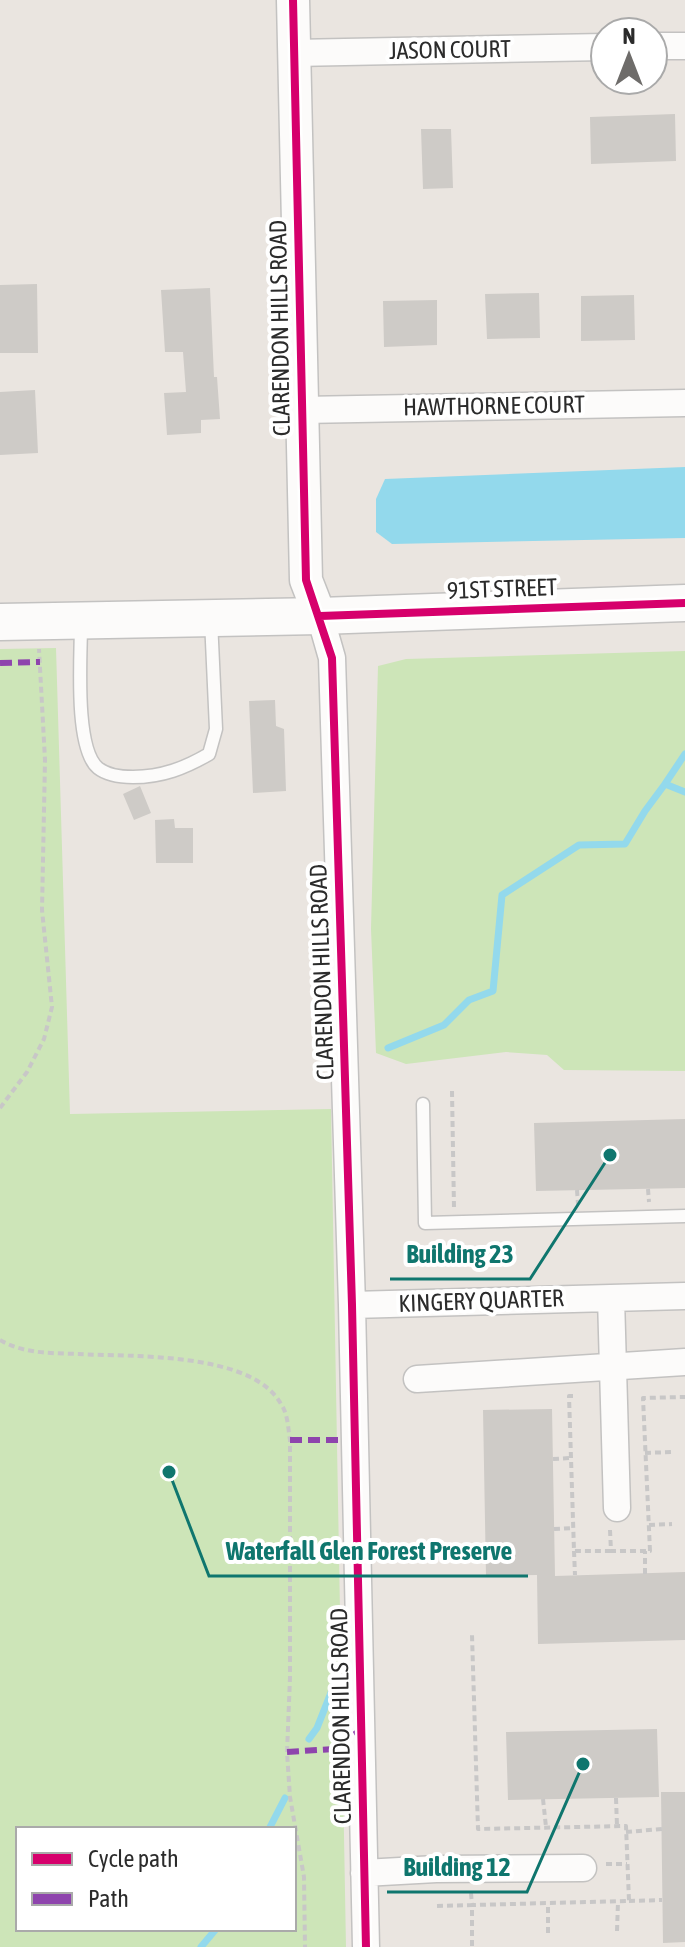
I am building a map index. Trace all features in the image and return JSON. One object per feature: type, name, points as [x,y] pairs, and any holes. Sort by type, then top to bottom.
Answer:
[{"type":"main road","name":"91ST STREET","points":[[0,622],[320,616],[685,603]]},
{"type":"street","name":"CLARENDON HILLS ROAD","points":[[293,0],[306,580],[332,658],[352,1305],[366,1947]]},
{"type":"street","name":"JASON COURT","points":[[294,53],[589,47]]},
{"type":"street","name":"HAWTHORNE COURT","points":[[302,410],[685,403]]},
{"type":"street","name":"KINGERY QUARTER","points":[[352,1305],[685,1296]]},
{"type":"street","points":[[611,1298],[617,1508]]},
{"type":"street","points":[[417,1379],[685,1362]]},
{"type":"street","points":[[364,1873],[590,1866]]},
{"type":"lane","points":[[81,620],[81,720],[88,754],[99,768],[119,777],[151,777],[185,768],[209,754],[216,729],[211,618]]},
{"type":"lane","points":[[423,1104],[425,1223],[685,1216]]},
{"type":"path","points":[[0,1108],[27,1072],[44,1039],[52,1007],[42,922],[45,760],[39,648]]},
{"type":"path","points":[[452,1091],[454,1215]]},
{"type":"path","points":[[0,1340],[28,1352],[136,1357],[228,1368],[270,1390],[282,1404],[290,1440],[287,1752],[295,1827]]},
{"type":"path","points":[[575,1575],[569,1396],[578,1396]]},
{"type":"path","points":[[645,1453],[671,1452]]},
{"type":"path","points":[[553,1459],[570,1458]]},
{"type":"path","points":[[649,1525],[672,1524]]},
{"type":"path","points":[[554,1529],[573,1528]]},
{"type":"path","points":[[574,1551],[611,1551]]},
{"type":"path","points":[[645,1551],[645,1574]]},
{"type":"path","points":[[472,1635],[478,1829],[626,1826],[629,1901]]},
{"type":"path","points":[[616,1798],[617,1826]]},
{"type":"path","points":[[543,1799],[546,1827]]},
{"type":"path","points":[[626,1832],[662,1829]]},
{"type":"path","points":[[296,1831],[304,1877],[305,1947]]},
{"type":"path","points":[[590,1866],[627,1864]]},
{"type":"path","points":[[471,1890],[472,1947]]},
{"type":"path","points":[[437,1906],[662,1900]]},
{"type":"path","points":[[617,1931],[618,1901]]},
{"type":"path","points":[[548,1903],[548,1933]]},
{"type":"green space","points":[[56,648],[70,1114],[331,1109],[346,1947],[0,1947],[0,649]]},
{"type":"green space","points":[[685,651],[685,1071],[564,1070],[547,1055],[506,1052],[406,1064],[376,1053],[371,929],[378,666],[406,659]]},
{"type":"water","points":[[685,467],[685,538],[392,544],[376,532],[376,499],[385,479]]},
{"type":"building","points":[[675,114],[676,161],[591,164],[590,117]]},
{"type":"building","points":[[421,129],[451,129],[453,188],[423,189]]},
{"type":"building","points":[[37,284],[38,353],[0,353],[0,285]]},
{"type":"building","points":[[210,288],[214,377],[217,377],[220,419],[201,420],[201,433],[167,435],[164,393],[186,392],[183,352],[165,352],[161,290]]},
{"type":"building","points":[[539,293],[540,338],[487,339],[485,294]]},
{"type":"building","points":[[634,295],[635,340],[581,341],[581,296]]},
{"type":"building","points":[[437,300],[437,345],[384,347],[383,301]]},
{"type":"building","points":[[35,390],[38,453],[0,455],[0,392]]},
{"type":"building","points":[[275,700],[276,726],[284,729],[286,791],[253,793],[249,701]]},
{"type":"building","points":[[140,786],[151,813],[134,820],[123,794]]},
{"type":"building","points":[[174,819],[175,828],[193,828],[193,863],[156,863],[155,820]]},
{"type":"building","points":[[685,1119],[685,1188],[536,1191],[534,1123]]},
{"type":"building","points":[[552,1409],[555,1576],[685,1572],[685,1640],[538,1644],[537,1575],[486,1576],[483,1410]]},
{"type":"building","points":[[657,1729],[659,1797],[508,1800],[506,1732]]},
{"type":"building","points":[[661,1792],[685,1792],[685,1942],[663,1943]]},
{"type":"waterway","points":[[665,784],[685,754]]},
{"type":"waterway","points":[[388,1048],[444,1025],[469,1000],[493,991],[502,895],[579,845],[625,844],[665,784],[685,792]]},
{"type":"waterway","points":[[309,1739],[317,1728],[336,1680]]},
{"type":"waterway","points":[[270,1827],[285,1798]]},
{"type":"waterway","points":[[201,1947],[214,1931]]},
{"type":"marked path","points":[[0,663],[40,662]]},
{"type":"marked path","points":[[290,1440],[341,1440]]},
{"type":"marked path","points":[[287,1752],[334,1749],[362,1729]]},
{"type":"cycle path","points":[[293,0],[306,580],[332,658],[352,1305],[366,1947]]},
{"type":"cycle path","points":[[320,616],[685,603]]},
{"type":"place","name":"Building 23","points":[[610,1155]]},
{"type":"place","name":"Waterfall Glen Forest Preserve","points":[[169,1472]]},
{"type":"place","name":"Building 12","points":[[583,1764]]}]
